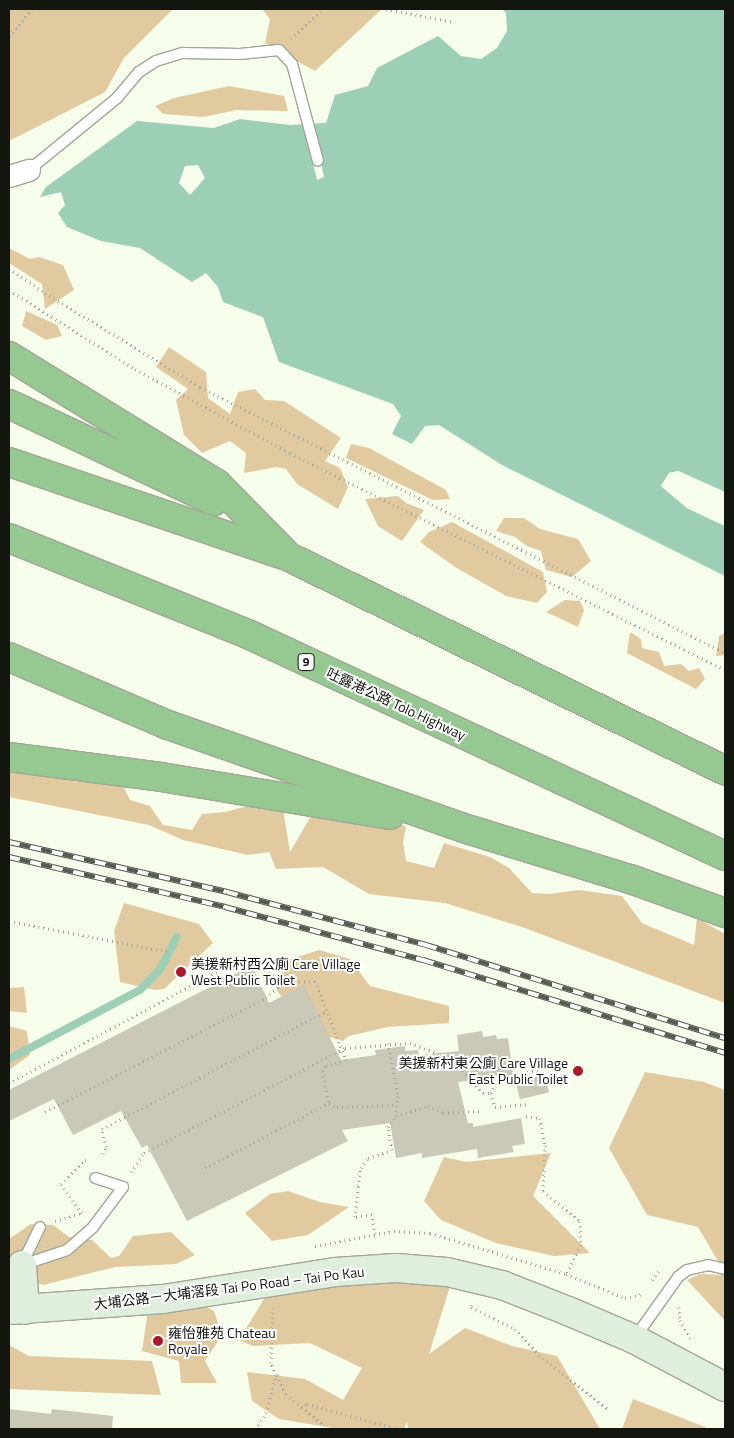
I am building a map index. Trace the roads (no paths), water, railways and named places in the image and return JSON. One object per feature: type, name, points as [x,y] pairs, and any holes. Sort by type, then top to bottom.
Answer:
[{"type":"highway","points":[[9,356],[217,484],[288,556]]},
{"type":"highway","points":[[9,404],[252,518]]},
{"type":"highway","points":[[9,462],[288,556],[725,771]]},
{"type":"highway","name":"吐露港公路 Tolo Highway","points":[[9,538],[250,635],[725,856]]},
{"type":"highway","points":[[9,657],[168,725],[470,830],[633,880],[725,912]]},
{"type":"highway","points":[[9,757],[161,777],[470,830]]},
{"type":"main road","points":[[15,1264],[17,1310]]},
{"type":"main road","name":"大埔公路－大埔滘段 Tai Po Road – Tai Po Kau","points":[[17,1310],[163,1299],[335,1272],[396,1268],[447,1272],[502,1285],[634,1340],[725,1387]]},
{"type":"street","points":[[9,176],[29,170]]},
{"type":"lane","points":[[29,170],[117,98],[139,72],[156,61],[183,53],[279,50],[292,64],[318,161]]},
{"type":"lane","points":[[15,1264],[67,1250],[104,1216],[123,1187],[95,1178]]},
{"type":"lane","points":[[15,1264],[40,1227]]},
{"type":"lane","points":[[634,1340],[683,1274],[708,1265],[725,1269]]},
{"type":"waterway","points":[[9,1059],[140,990],[161,968],[177,937]]},
{"type":"railway","points":[[9,842],[227,892],[426,945],[725,1038]]},
{"type":"railway","points":[[9,857],[225,907],[423,960],[725,1053]]},
{"type":"place","name":"美援新村西公廁 Care Village West Public Toilet","points":[[181,972]]},
{"type":"place","name":"美援新村東公廁 Care Village East Public Toilet","points":[[578,1071]]},
{"type":"place","name":"雍怡雅苑 Chateau Royale","points":[[158,1341]]}]
